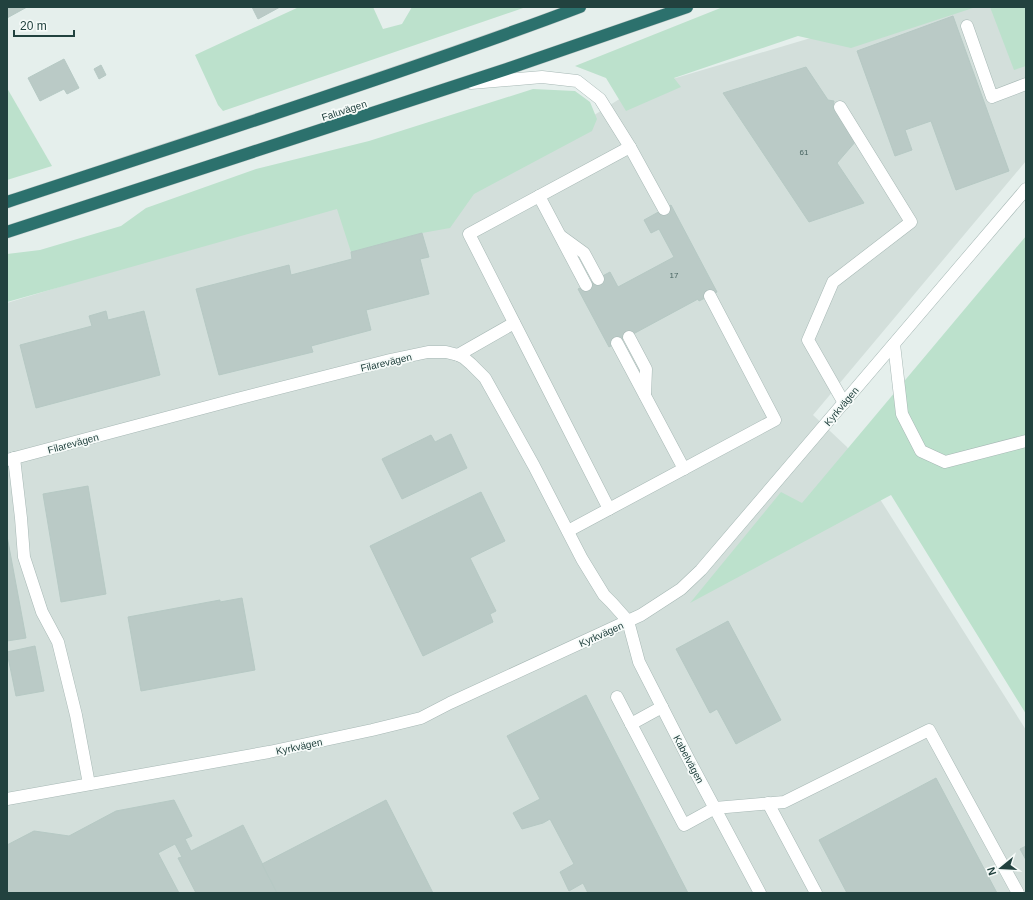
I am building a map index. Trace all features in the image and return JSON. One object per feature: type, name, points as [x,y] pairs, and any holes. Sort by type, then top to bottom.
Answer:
[{"type":"highway","name":"Faluvägen","points":[[7,202],[401,71],[580,7]]},
{"type":"highway","name":"Faluvägen","points":[[7,232],[462,84],[687,7]]},
{"type":"street","points":[[967,26],[992,97],[1026,84]]},
{"type":"street","points":[[462,84],[542,77],[577,81],[600,99],[630,147],[664,209]]},
{"type":"street","points":[[840,107],[911,222],[833,282],[808,340],[844,403]]},
{"type":"street","points":[[609,509],[469,234],[630,147]]},
{"type":"street","name":"Kyrkvägen","points":[[7,799],[269,752],[421,718],[641,614],[681,589],[701,570],[1026,189]]},
{"type":"street","points":[[539,196],[586,285]]},
{"type":"street","points":[[560,236],[584,253],[598,278]]},
{"type":"street","points":[[568,531],[775,420],[710,296]]},
{"type":"street","points":[[458,355],[514,323]]},
{"type":"street","points":[[629,337],[646,369],[645,396]]},
{"type":"street","points":[[617,343],[684,469]]},
{"type":"street","points":[[894,344],[902,414],[921,450],[944,462],[1026,442]]},
{"type":"street","name":"Filarevägen","points":[[10,459],[390,360],[428,352],[446,352],[458,355],[464,358],[485,378],[534,466],[582,559],[604,595],[628,621]]},
{"type":"street","points":[[10,459],[21,518],[24,557],[42,612],[58,642],[76,715],[90,784]]},
{"type":"street","name":"Kabelvägen","points":[[628,621],[639,662],[760,893]]},
{"type":"street","points":[[617,696],[684,825],[715,808],[784,802],[929,730],[1018,893]]},
{"type":"street","points":[[632,724],[662,707]]},
{"type":"street","points":[[768,803],[816,893]]},
{"type":"shaded area","points":[[915,7],[1026,7],[1026,161],[813,415],[847,447],[1026,730],[1026,893],[7,893],[7,303],[349,198],[434,217],[632,91]]},
{"type":"green space","points":[[299,7],[373,7],[383,29],[402,24],[412,7],[526,7],[223,111],[218,105],[195,55]]},
{"type":"green space","points":[[723,7],[976,7],[851,48],[798,36],[674,78],[681,87],[626,111],[606,78],[575,66]]},
{"type":"green space","points":[[990,7],[1026,7],[1026,66],[1014,70]]},
{"type":"green space","points":[[7,88],[52,166],[7,180]]},
{"type":"green space","points":[[533,89],[575,91],[590,102],[597,119],[592,131],[474,194],[450,228],[422,233],[351,252],[337,209],[7,302],[7,254],[40,250],[121,226],[146,208],[256,169],[369,141]]},
{"type":"green space","points":[[1026,236],[1026,714],[891,495],[690,603],[781,492],[802,503]]},
{"type":"building","points":[[7,7],[27,7],[7,18]]},
{"type":"building","points":[[252,7],[280,7],[258,19]]},
{"type":"building","points":[[953,16],[1009,171],[956,190],[931,121],[905,130],[912,150],[895,156],[857,51]]},
{"type":"building","points":[[64,59],[79,88],[67,94],[64,89],[40,101],[28,78]]},
{"type":"building","points":[[101,65],[106,75],[99,79],[94,69]]},
{"type":"building","points":[[806,67],[828,100],[834,101],[833,107],[856,141],[837,163],[864,203],[809,222],[723,93]]},
{"type":"building","points":[[671,205],[717,292],[699,301],[698,299],[609,347],[578,289],[610,272],[618,287],[674,257],[659,229],[651,233],[644,220]]},
{"type":"building","points":[[422,233],[429,257],[420,259],[429,294],[366,310],[371,330],[311,346],[313,352],[219,375],[196,289],[289,265],[291,275],[352,259],[351,252]]},
{"type":"building","points":[[106,311],[108,320],[144,311],[160,375],[36,408],[20,345],[92,326],[89,316]]},
{"type":"building","points":[[451,434],[467,468],[402,499],[382,459],[431,435],[435,442]]},
{"type":"building","points":[[88,486],[106,594],[61,602],[43,494]]},
{"type":"building","points":[[481,492],[505,541],[470,558],[496,611],[490,614],[493,622],[423,656],[370,546]]},
{"type":"building","points":[[7,536],[26,638],[7,641]]},
{"type":"building","points":[[242,598],[255,670],[141,691],[128,617],[220,600],[220,602]]},
{"type":"building","points":[[728,621],[781,720],[736,744],[717,709],[710,713],[676,649]]},
{"type":"building","points":[[35,646],[44,691],[16,696],[7,652]]},
{"type":"building","points":[[586,695],[688,893],[588,893],[583,883],[569,891],[560,872],[574,864],[550,819],[543,823],[522,829],[513,813],[540,799],[507,736]]},
{"type":"building","points":[[936,778],[997,893],[847,893],[819,840]]},
{"type":"building","points":[[174,800],[192,836],[185,839],[191,851],[243,825],[277,893],[196,893],[178,858],[182,857],[175,844],[158,853],[179,893],[7,893],[7,845],[34,831],[69,836],[116,811]]},
{"type":"building","points":[[386,800],[433,893],[277,893],[262,864]]},
{"type":"building","points":[[1026,846],[1026,860],[1020,849]]}]
